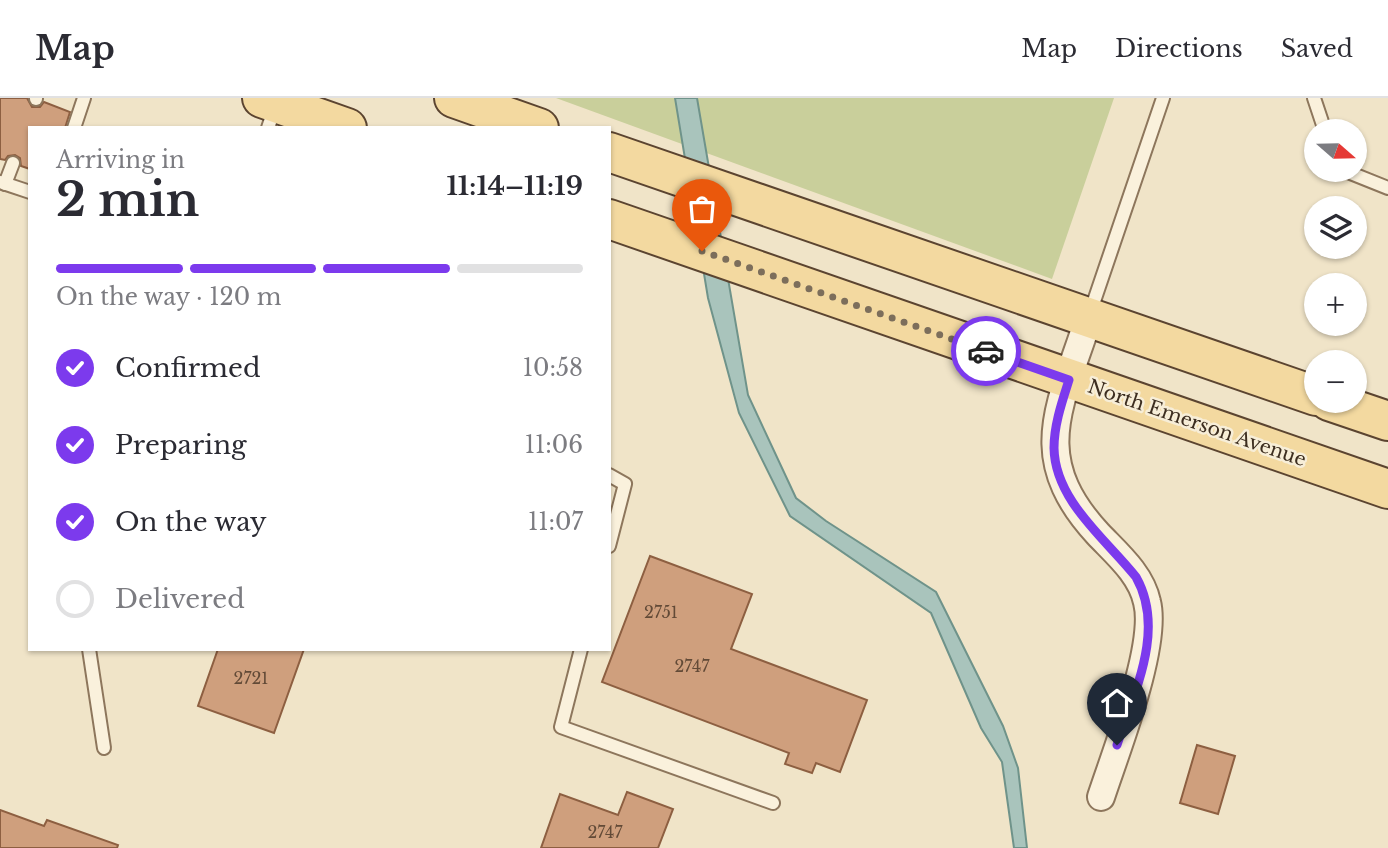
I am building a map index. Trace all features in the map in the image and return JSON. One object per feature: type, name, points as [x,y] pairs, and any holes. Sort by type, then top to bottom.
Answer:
[{"type":"main road","points":[[454,98],[533,126]]},
{"type":"main road","points":[[269,110],[338,126]]},
{"type":"main road","points":[[623,157],[1304,392]]},
{"type":"main road","name":"North Emerson Avenue","points":[[611,220],[1388,489]]},
{"type":"main road","points":[[1364,413],[1388,421]]},
{"type":"street","points":[[1089,317],[1055,428],[1054,448],[1058,471],[1072,501],[1136,577],[1148,603],[1150,620],[1146,652],[1101,797]]},
{"type":"lane","points":[[69,98],[83,100],[75,126]]},
{"type":"lane","points":[[1089,317],[1163,98]]},
{"type":"lane","points":[[1314,98],[1321,119]]},
{"type":"lane","points":[[13,163],[3,183],[28,191]]},
{"type":"lane","points":[[1367,180],[1388,188]]},
{"type":"lane","points":[[611,476],[625,484],[611,538]]},
{"type":"lane","points":[[89,651],[104,748]]},
{"type":"lane","points":[[581,651],[561,727],[774,803]]},
{"type":"green space","points":[[556,98],[1114,98],[1052,279]]},
{"type":"water","points":[[675,98],[697,98],[748,395],[796,498],[826,521],[936,592],[1003,726],[1018,768],[1027,848],[1014,848],[1002,762],[981,728],[931,613],[790,516],[739,413],[708,298]]},
{"type":"building","points":[[0,98],[27,98],[32,107],[40,107],[44,102],[70,112],[66,126],[28,126],[28,168],[21,166],[20,158],[15,155],[8,156],[5,160],[0,159]]},
{"type":"building","points":[[650,556],[752,594],[731,649],[867,700],[840,772],[816,763],[812,773],[785,764],[789,753],[602,682]]},
{"type":"building","points":[[217,651],[303,651],[274,733],[198,706]]},
{"type":"building","points":[[1197,745],[1235,756],[1218,814],[1180,803]]},
{"type":"building","points":[[627,792],[673,809],[658,848],[541,848],[560,794],[618,815]]},
{"type":"building","points":[[0,810],[44,826],[47,820],[118,845],[117,848],[0,848]]},
{"type":"way so far","points":[[702,251],[986,351]]},
{"type":"route","points":[[986,351],[1069,380],[1055,428],[1054,448],[1058,471],[1072,501],[1136,577],[1148,603],[1150,620],[1146,652],[1117,745]]}]
